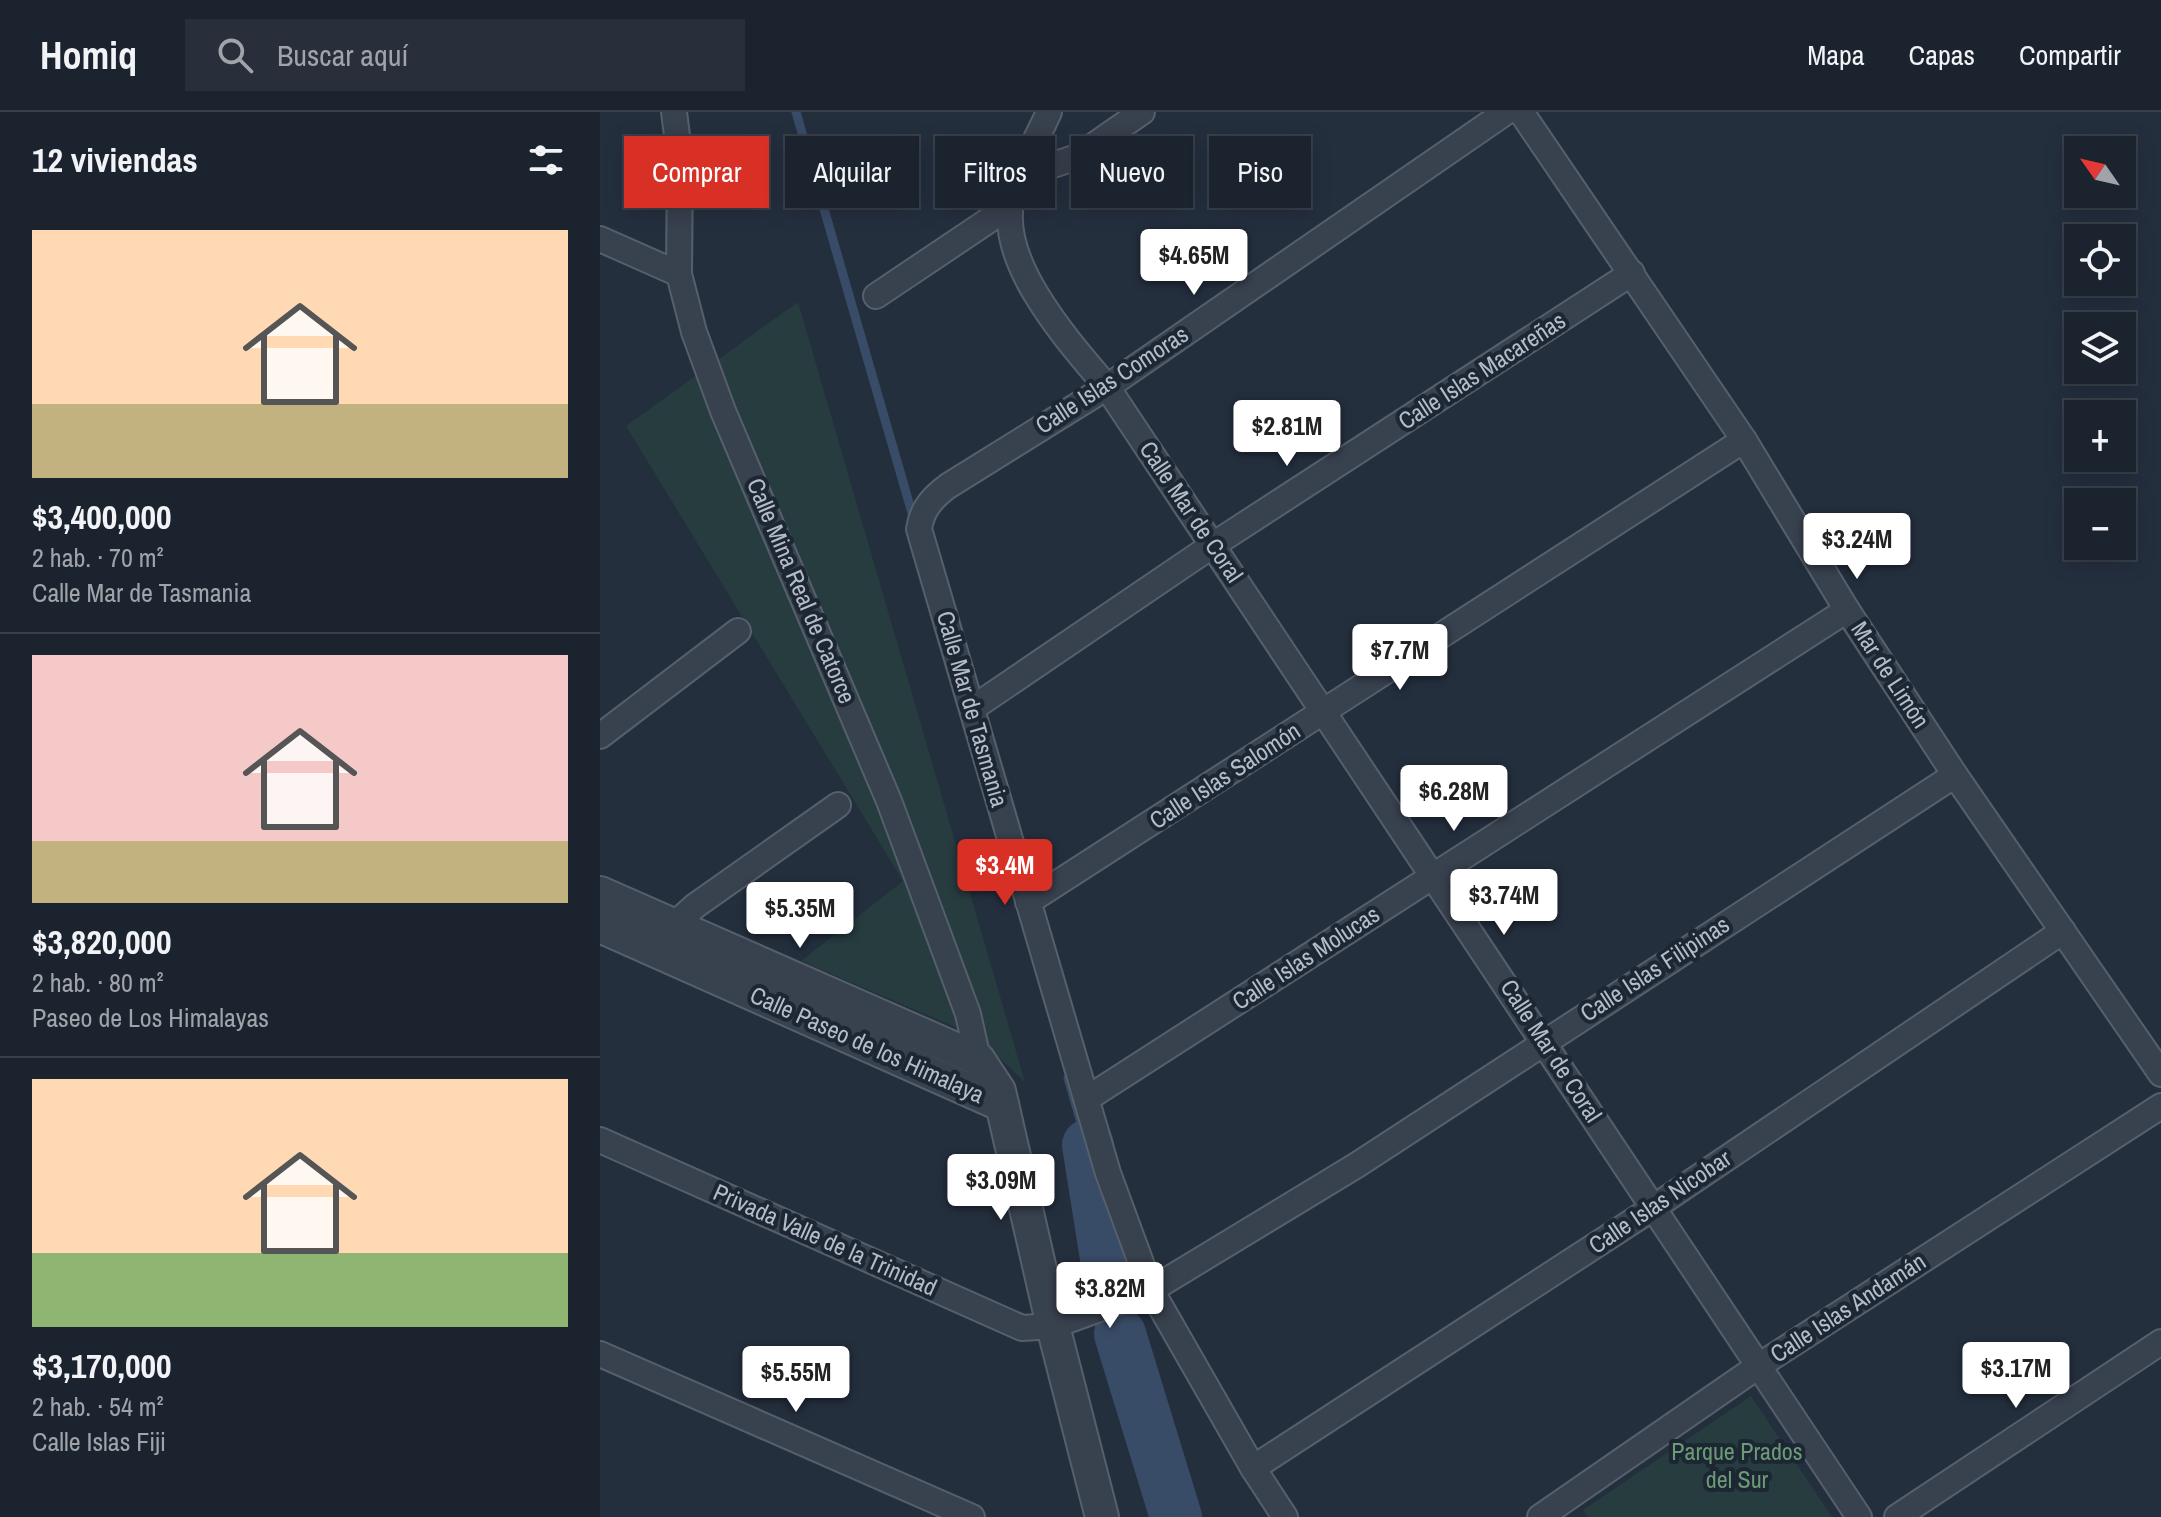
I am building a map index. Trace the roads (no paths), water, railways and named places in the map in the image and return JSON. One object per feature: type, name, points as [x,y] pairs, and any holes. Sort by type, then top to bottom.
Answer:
[{"type":"street","name":"Calle Mina Real de Catorce","points":[[674,112],[680,159],[679,274],[694,332],[723,411],[889,801],[968,1014],[978,1059]]},
{"type":"street","points":[[1038,136],[1049,112]]},
{"type":"street","points":[[1055,164],[1077,157],[1142,112]]},
{"type":"street","name":"Calle Islas Comoras","points":[[921,517],[932,499],[948,486],[1107,387],[1506,112]]},
{"type":"street","name":"Mar de Limón","points":[[1521,112],[1744,440],[1847,610],[1955,775],[2161,1074]]},
{"type":"street","points":[[876,296],[1007,208]]},
{"type":"street","name":"Calle Mar de Coral","points":[[1010,208],[1014,238],[1027,280],[1057,329],[1107,387],[1859,1517]]},
{"type":"street","points":[[600,239],[679,274]]},
{"type":"street","name":"Calle Islas Macareñas","points":[[973,708],[1213,545],[1632,273]]},
{"type":"street","name":"Calle Islas Salomón","points":[[1028,902],[1744,440]]},
{"type":"street","name":"Calle Mar de Tasmania","points":[[921,517],[919,529],[1108,1173],[1151,1290],[1253,1468],[1285,1517]]},
{"type":"street","name":"Calle Islas Molucas","points":[[1088,1098],[1847,610]]},
{"type":"street","points":[[600,736],[738,631]]},
{"type":"street","name":"Calle Islas Filipinas","points":[[1053,1326],[1151,1290],[1357,1165],[1544,1040],[1955,775]]},
{"type":"street","points":[[667,939],[695,906],[838,805]]},
{"type":"street","name":"Calle Paseo de los Himalaya","points":[[600,893],[667,939],[1002,1105]]},
{"type":"street","name":"Calle Paseo de los Himalaya","points":[[600,926],[667,939],[978,1059]]},
{"type":"street","name":"Calle Islas Nicobar","points":[[1253,1468],[1653,1208],[2063,931]]},
{"type":"street","points":[[978,1059],[994,1079],[1002,1105],[1053,1326],[1102,1517]]},
{"type":"street","name":"Calle Islas Andamán","points":[[1540,1517],[1757,1367],[2161,1106]]},
{"type":"street","name":"Privada Valle de la Trinidad","points":[[600,1140],[1022,1328],[1053,1326]]},
{"type":"street","points":[[1897,1517],[2161,1342]]},
{"type":"street","points":[[600,1354],[972,1517]]},
{"type":"waterway","points":[[796,112],[914,520]]},
{"type":"waterway","points":[[1068,1078],[1086,1140]]},
{"type":"waterway","points":[[1088,1145],[1109,1277]]},
{"type":"waterway","points":[[1120,1334],[1176,1517]]},
{"type":"park label","name":"Parque Prados del Sur","points":[[1737,1466]]}]
